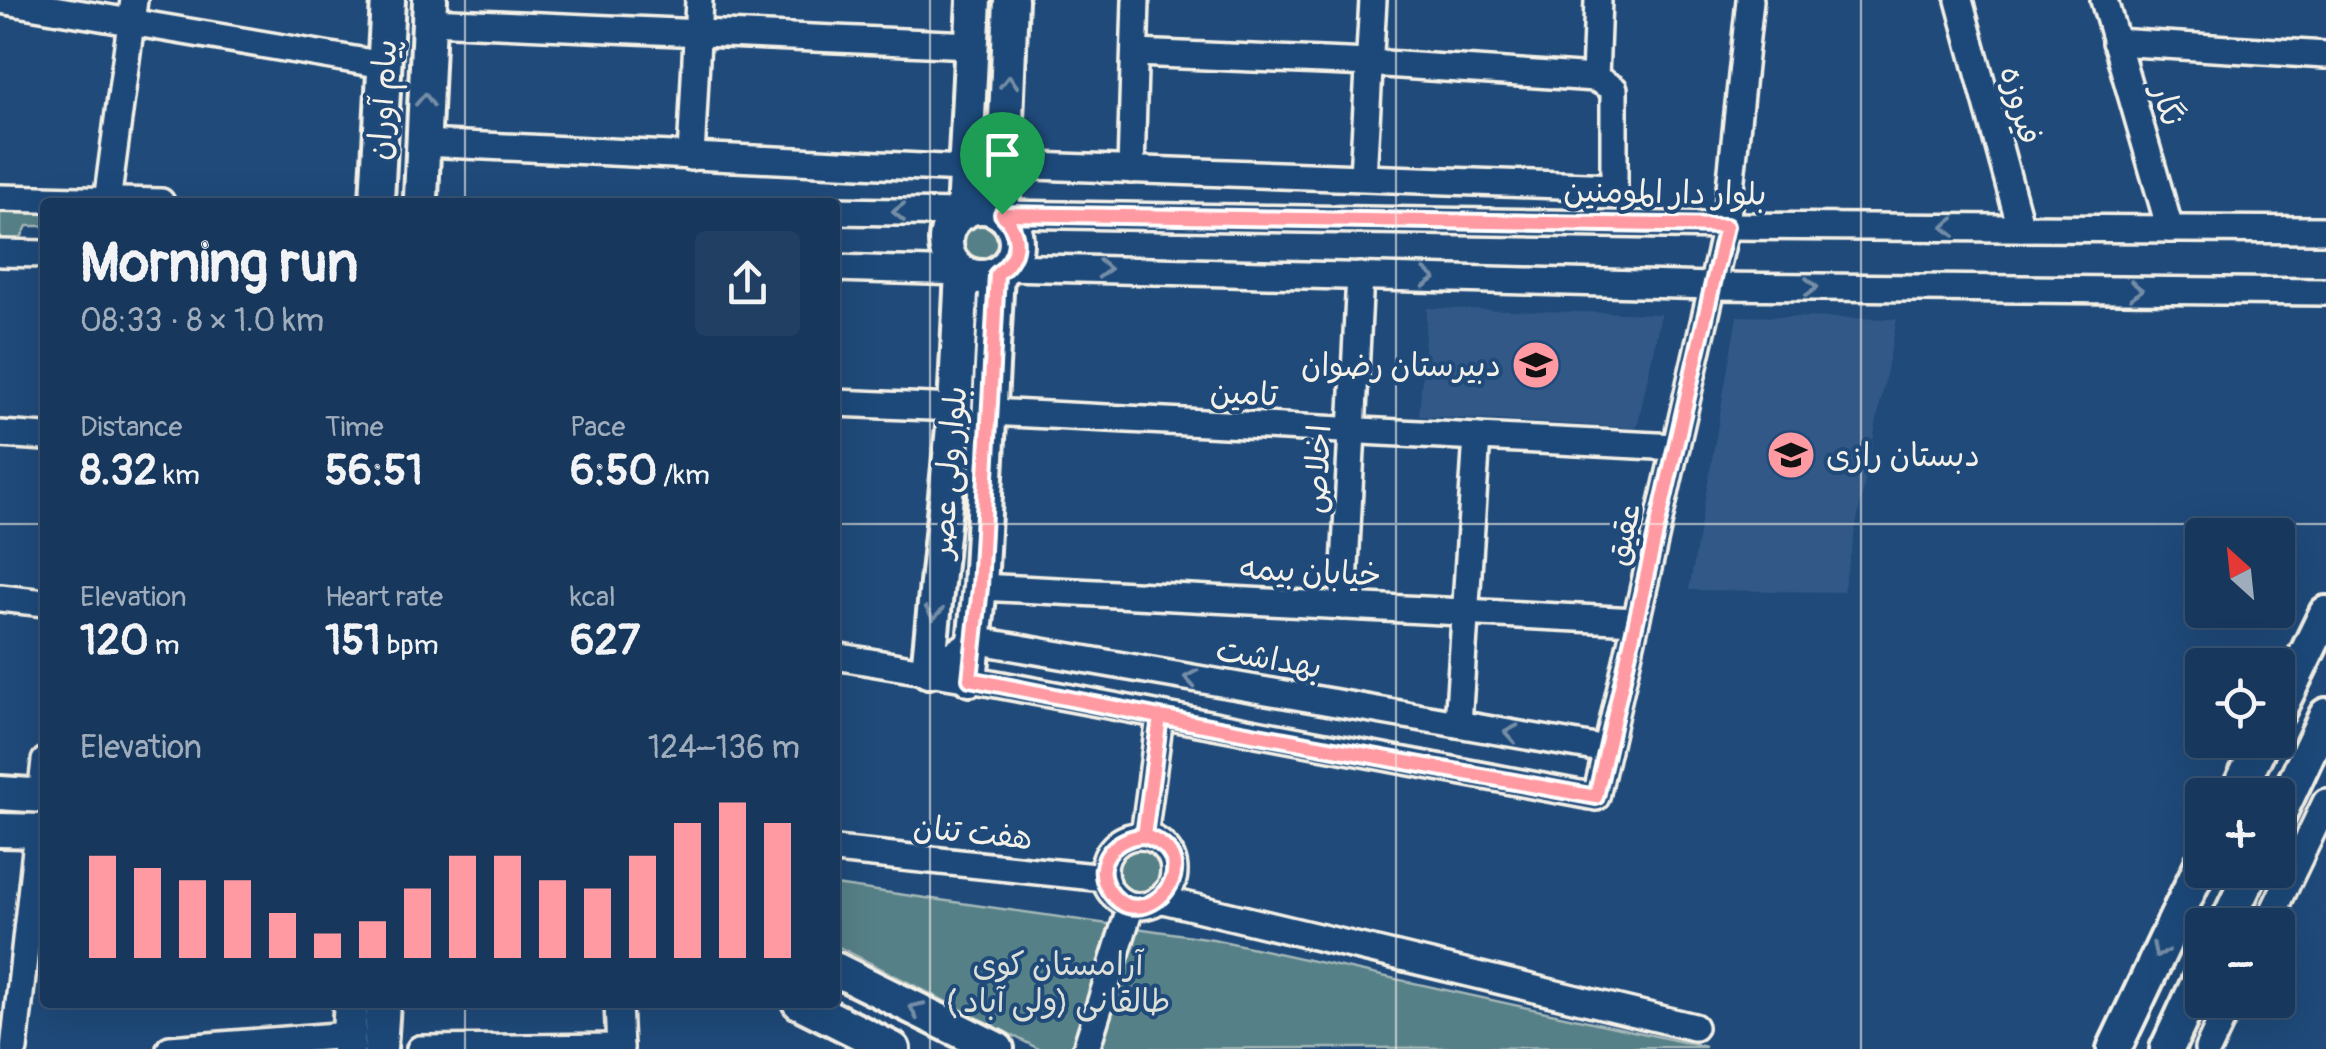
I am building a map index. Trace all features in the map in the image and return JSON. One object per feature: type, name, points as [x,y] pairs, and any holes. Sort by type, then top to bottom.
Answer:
[{"type":"main road","name":"پیام آوران","points":[[376,198],[388,0]]},
{"type":"main road","points":[[962,213],[982,208],[1002,214],[1016,233],[1014,257],[1002,270],[974,277],[962,272],[954,264],[946,242],[948,231],[962,213],[974,0]]},
{"type":"main road","points":[[1002,214],[1012,0]]},
{"type":"main road","name":"پیام آوران","points":[[424,198],[429,10]]},
{"type":"main road","points":[[383,198],[398,192],[418,198]]},
{"type":"main road","name":"بلوار ولی عصر","points":[[970,679],[1002,270]]},
{"type":"main road","name":"بلوار ولی عصر","points":[[928,672],[955,408],[962,272]]},
{"type":"main road","points":[[2295,677],[2326,613]]},
{"type":"main road","points":[[2295,778],[2326,715]]},
{"type":"main road","points":[[0,794],[40,796]]},
{"type":"main road","points":[[0,828],[40,831]]},
{"type":"main road","points":[[2114,1049],[2191,888]]},
{"type":"main road","points":[[840,971],[996,1049]]},
{"type":"main road","points":[[380,1049],[382,1008]]},
{"type":"main road","points":[[812,1008],[893,1049]]},
{"type":"main road","points":[[2167,1049],[2185,1010]]},
{"type":"street","points":[[0,0],[132,12],[384,65]]},
{"type":"street","points":[[692,157],[699,0]]},
{"type":"street","points":[[1130,170],[1136,0]]},
{"type":"street","points":[[1363,176],[1373,0]]},
{"type":"street","points":[[1595,78],[1598,0]]},
{"type":"street","points":[[1726,226],[1750,0]]},
{"type":"street","points":[[1939,0],[1960,0]]},
{"type":"street","name":"فیروزه","points":[[1960,0],[2021,228]]},
{"type":"street","name":"نگار","points":[[2104,0],[2170,229]]},
{"type":"street","points":[[429,10],[698,32],[972,44]]},
{"type":"street","points":[[108,198],[132,12]]},
{"type":"street","points":[[2115,42],[2326,55]]},
{"type":"street","points":[[1006,165],[1614,187],[1614,89],[1595,78],[1135,53]]},
{"type":"street","points":[[423,143],[964,169]]},
{"type":"street","points":[[0,198],[40,199]]},
{"type":"street","points":[[840,211],[962,213]]},
{"type":"street","name":"بلوار دار المومنین","points":[[1002,214],[1726,226],[2326,230]]},
{"type":"street","name":"عقیق","points":[[1264,736],[1596,797],[1726,226]]},
{"type":"street","points":[[0,253],[40,254]]},
{"type":"street","points":[[840,268],[962,272]]},
{"type":"street","points":[[1002,270],[1713,286],[2326,292]]},
{"type":"street","name":"اخلاص","points":[[1342,606],[1360,276]]},
{"type":"street","points":[[840,404],[955,408]]},
{"type":"street","name":"تامین","points":[[989,412],[1676,448]]},
{"type":"street","points":[[0,434],[40,437]]},
{"type":"street","points":[[1458,724],[1477,437]]},
{"type":"street","name":"خیابان بیمه","points":[[980,587],[1636,621]]},
{"type":"street","points":[[0,598],[40,602]]},
{"type":"street","points":[[928,672],[974,640]]},
{"type":"street","name":"بهداشت","points":[[974,640],[1607,750]]},
{"type":"street","points":[[840,657],[1264,736],[1276,734],[1290,722],[1291,707],[1280,693]]},
{"type":"street","points":[[1144,836],[1160,717]]},
{"type":"street","points":[[2275,908],[2325,805]]},
{"type":"street","points":[[1144,836],[1156,840],[1172,857],[1173,880],[1159,900],[1149,905],[1131,905],[1116,898],[1104,878],[1104,867],[1113,847],[1122,840],[1144,836]]},
{"type":"street","points":[[14,1049],[40,847]]},
{"type":"street","name":"هفت تنان","points":[[840,851],[1104,878]]},
{"type":"street","points":[[1159,900],[1694,1027]]},
{"type":"street","points":[[1086,1049],[1131,905]]},
{"type":"street","points":[[420,1049],[620,1048],[618,1008]]},
{"type":"street","points":[[2208,1049],[2223,1018]]},
{"type":"street","points":[[170,1049],[349,1029]]},
{"type":"shaded area","name":"دبیرستان رضوان","points":[[1427,308],[1661,314],[1637,428],[1419,416]]},
{"type":"shaded area","name":"دبستان رازی","points":[[1737,316],[1897,319],[1843,592],[1689,590]]},
{"type":"green space","points":[[0,212],[40,214],[40,226],[27,226],[19,242],[0,241]]},
{"type":"green space","points":[[981,215],[1000,223],[1008,242],[1000,261],[981,269],[962,261],[954,242],[962,223]]},
{"type":"green space","points":[[1138,841],[1159,850],[1168,871],[1159,892],[1138,901],[1117,892],[1108,871],[1117,850]]},
{"type":"green space","name":"آرامستان کوی طالقانی (ولی آباد )","points":[[840,886],[1213,939],[1706,1047],[1039,1049],[840,948]]},
{"type":"place","name":"دبیرستان رضوان","points":[[1536,365]]},
{"type":"place","name":"دبستان رازی","points":[[1791,455]]},
{"type":"route","points":[[1002,214],[1016,233],[1016,245],[1014,257],[997,274],[980,587],[970,679],[1160,717],[1144,836],[1156,840],[1172,857],[1173,880],[1168,891],[1149,905],[1126,904],[1116,898],[1108,889],[1104,867],[1107,856],[1122,840],[1144,836],[1160,717],[1596,797],[1726,226],[1002,214]]}]
